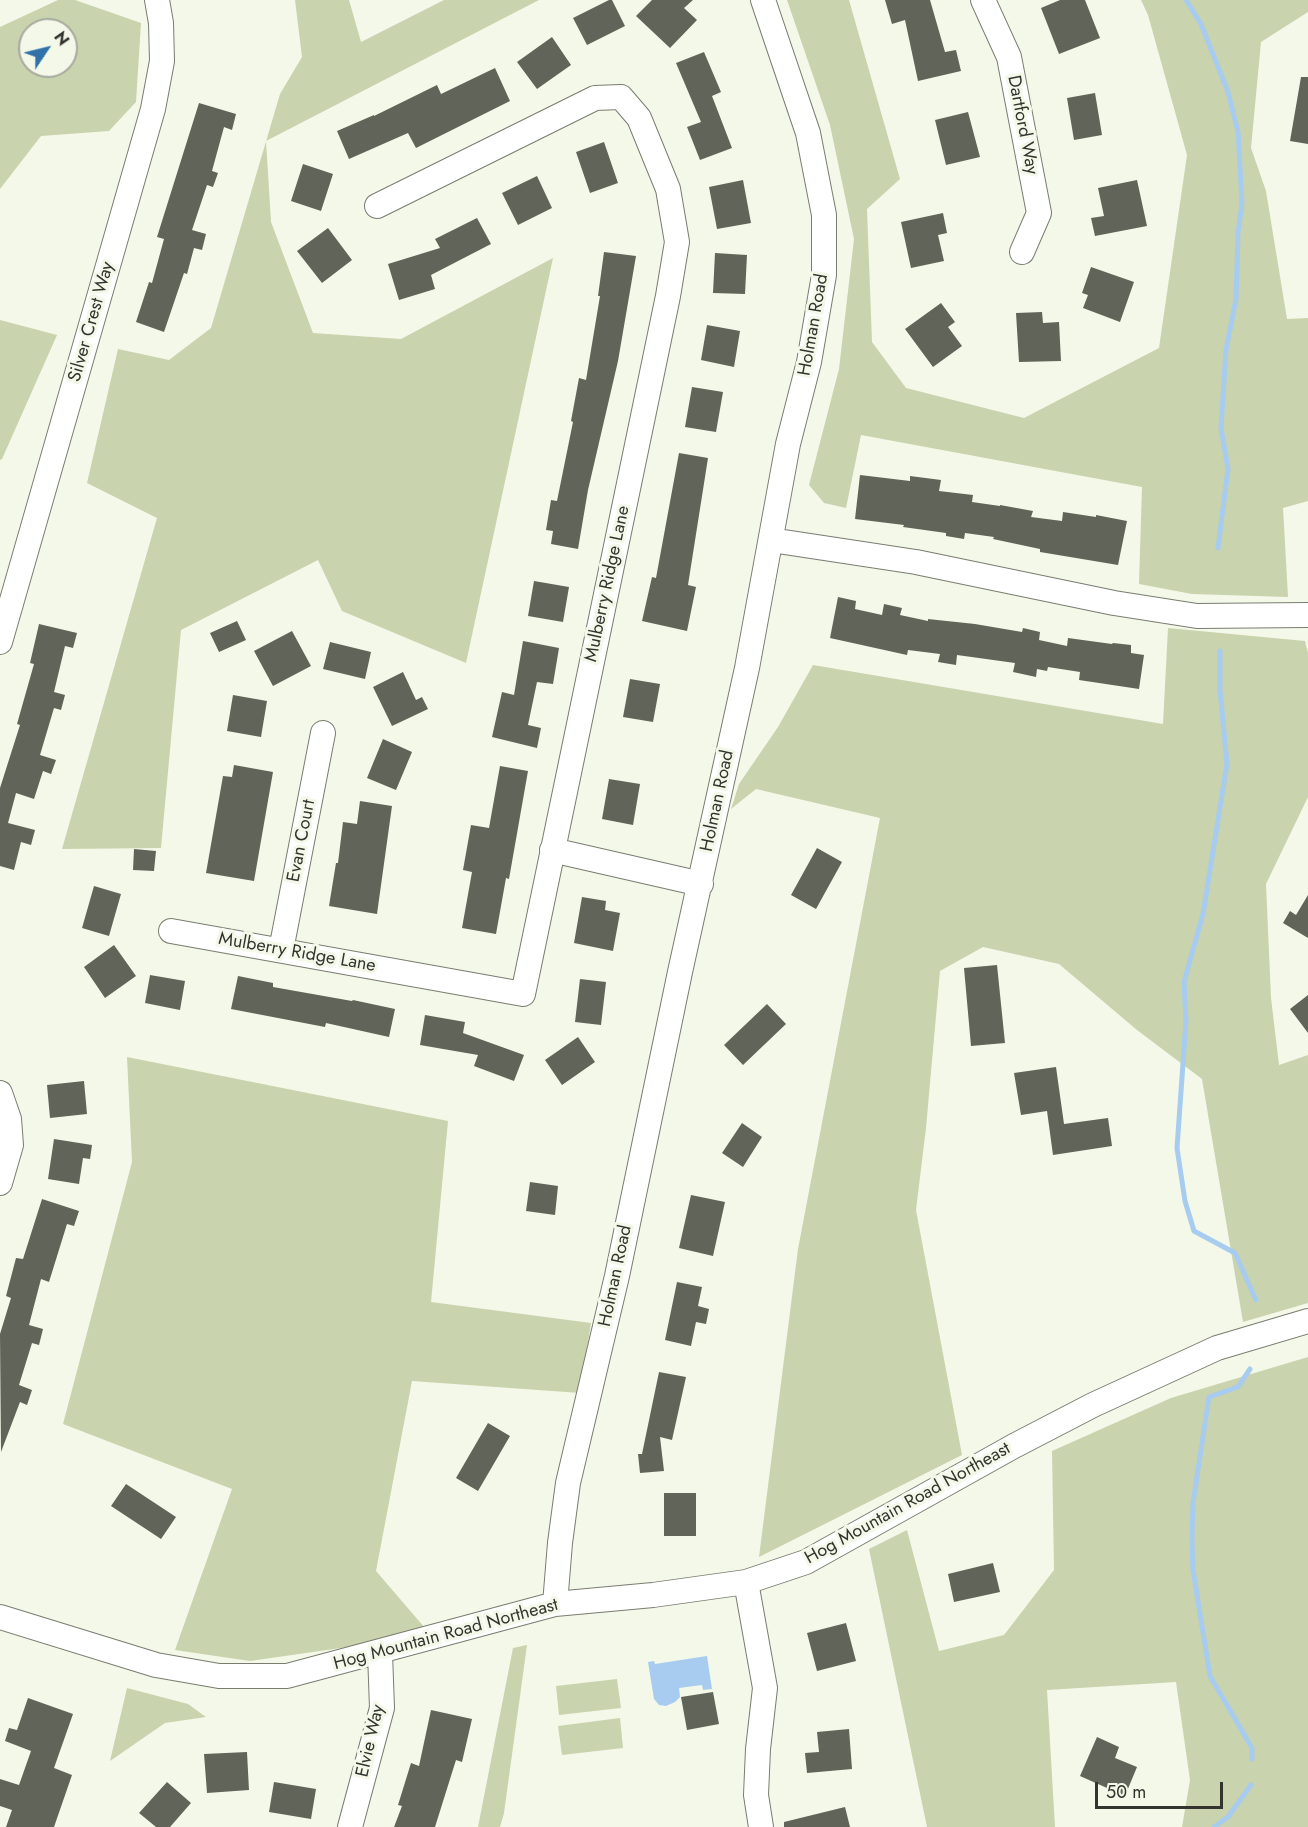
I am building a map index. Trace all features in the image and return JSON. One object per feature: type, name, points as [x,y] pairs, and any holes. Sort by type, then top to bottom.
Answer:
[{"type":"street","name":"Silver Crest Way","points":[[0,642],[153,109],[162,61],[161,23],[157,0]]},
{"type":"street","name":"Holman Road","points":[[555,1604],[568,1483],[617,1276],[680,972],[747,668],[788,444],[809,362],[824,275],[824,215],[808,133],[763,0]]},
{"type":"street","name":"Dartford Way","points":[[982,0],[1009,57],[1039,213],[1022,252]]},
{"type":"street","name":"Mulberry Ridge Lane","points":[[171,931],[523,994],[668,296],[677,242],[668,189],[639,118],[621,97],[595,98],[377,206]]},
{"type":"street","points":[[771,540],[916,562],[1114,603],[1197,616],[1308,615]]},
{"type":"street","name":"Evan Court","points":[[281,950],[323,733]]},
{"type":"street","points":[[552,850],[700,884]]},
{"type":"street","points":[[0,1093],[9,1119],[11,1145],[0,1183]]},
{"type":"street","name":"Hog Mountain Road Northeast","points":[[1,1622],[156,1665],[219,1676],[287,1676],[380,1653],[555,1604],[653,1595],[746,1582],[806,1562],[1004,1451],[1093,1405],[1217,1348],[1291,1324],[1308,1321]]},
{"type":"street","points":[[746,1582],[765,1688],[758,1749],[756,1794],[761,1827]]},
{"type":"street","name":"Elvie Way","points":[[350,1827],[382,1708],[380,1653]]},
{"type":"green space","points":[[58,0],[75,0],[141,23],[136,102],[109,131],[41,136],[0,189],[0,27],[18,19],[18,78],[78,78],[78,18],[19,18]]},
{"type":"green space","points":[[295,0],[349,0],[361,42],[444,0],[539,0],[266,141],[280,94],[302,57]]},
{"type":"green space","points":[[787,0],[849,0],[900,179],[867,209],[872,342],[906,388],[1024,418],[1159,348],[1187,155],[1148,15],[1141,0],[1308,0],[1308,12],[1261,42],[1251,148],[1266,191],[1287,319],[1308,318],[1308,501],[1283,508],[1288,597],[1192,594],[1139,584],[1142,487],[861,435],[846,508],[824,503],[809,485],[839,369],[854,239],[830,125]]},
{"type":"green space","points":[[266,141],[271,222],[313,333],[401,339],[553,258],[466,663],[342,611],[318,560],[181,630],[161,848],[62,849],[157,518],[87,483],[118,349],[169,360],[211,328]]},
{"type":"green space","points":[[0,320],[57,335],[0,460]]},
{"type":"green space","points":[[1168,628],[1305,641],[1308,653],[1308,797],[1266,884],[1271,998],[1279,1065],[1308,1055],[1308,1303],[1243,1322],[1202,1079],[1137,1030],[1059,964],[983,947],[940,971],[916,1210],[962,1455],[759,1557],[798,1249],[880,818],[756,789],[731,809],[739,784],[778,727],[813,665],[1163,724]]},
{"type":"green space","points":[[127,1057],[448,1121],[431,1302],[591,1323],[580,1393],[412,1381],[376,1571],[425,1628],[355,1646],[250,1661],[175,1650],[232,1489],[63,1424],[132,1162]]},
{"type":"green space","points":[[1308,1357],[1308,1827],[1182,1827],[1190,1780],[1176,1682],[1047,1690],[1055,1827],[927,1827],[869,1549],[907,1530],[939,1651],[1004,1635],[1054,1570],[1052,1451],[1171,1398]]},
{"type":"green space","points":[[527,1645],[504,1813],[500,1827],[478,1827],[513,1648]]},
{"type":"green space","points":[[617,1679],[621,1708],[559,1715],[556,1686]]},
{"type":"green space","points":[[127,1688],[188,1704],[206,1717],[165,1723],[110,1761]]},
{"type":"green space","points":[[620,1718],[623,1748],[562,1755],[558,1726]]},
{"type":"water","points":[[707,1656],[712,1689],[703,1690],[702,1685],[679,1688],[680,1697],[675,1702],[666,1706],[659,1705],[654,1699],[648,1662],[654,1661],[655,1664]]},
{"type":"building","points":[[612,0],[625,26],[587,45],[573,18]]},
{"type":"building","points":[[652,0],[693,0],[684,8],[697,20],[670,48],[636,16]]},
{"type":"building","points":[[885,0],[930,0],[945,52],[956,50],[961,71],[918,81],[905,20],[892,24]]},
{"type":"building","points":[[1060,0],[1085,0],[1100,38],[1059,54],[1041,8]]},
{"type":"building","points":[[552,37],[571,65],[537,89],[517,62]]},
{"type":"building","points":[[704,52],[721,92],[712,96],[732,148],[700,160],[687,127],[701,122],[676,63]]},
{"type":"building","points":[[495,68],[510,101],[416,148],[408,133],[349,159],[337,131],[374,116],[437,85],[441,94]]},
{"type":"building","points":[[1301,77],[1308,77],[1308,144],[1290,141]]},
{"type":"building","points":[[1095,93],[1102,135],[1074,140],[1067,98]]},
{"type":"building","points":[[199,103],[236,114],[232,130],[224,127],[212,171],[218,173],[213,187],[207,185],[192,230],[206,234],[202,250],[194,248],[187,274],[184,273],[164,332],[136,322],[149,282],[152,283],[164,239],[157,237]]},
{"type":"building","points":[[968,112],[980,157],[946,165],[935,120]]},
{"type":"building","points":[[604,142],[618,183],[590,193],[576,152]]},
{"type":"building","points":[[303,164],[333,174],[321,211],[291,201]]},
{"type":"building","points":[[537,176],[552,208],[518,225],[502,193]]},
{"type":"building","points":[[743,180],[751,223],[717,229],[709,187]]},
{"type":"building","points":[[1137,180],[1147,226],[1095,236],[1091,218],[1104,216],[1098,188]]},
{"type":"building","points":[[943,213],[947,233],[938,235],[944,261],[911,268],[901,222]]},
{"type":"building","points":[[477,218],[491,244],[431,275],[435,289],[399,300],[388,264],[440,248],[435,239]]},
{"type":"building","points":[[328,228],[352,260],[322,283],[297,251]]},
{"type":"building","points":[[604,252],[636,256],[618,361],[588,490],[578,549],[551,544],[553,531],[546,530],[551,500],[557,501],[573,422],[571,421],[579,378],[586,380],[600,296],[598,296]]},
{"type":"building","points":[[715,253],[747,255],[745,294],[713,293]]},
{"type":"building","points":[[1091,267],[1134,282],[1120,322],[1083,308],[1088,295],[1082,293]]},
{"type":"building","points":[[941,303],[955,322],[948,327],[962,346],[933,367],[905,329]]},
{"type":"building","points":[[1042,312],[1043,323],[1059,322],[1061,361],[1019,362],[1016,313]]},
{"type":"building","points":[[707,325],[740,331],[734,367],[701,360]]},
{"type":"building","points":[[692,387],[723,392],[716,432],[685,427]]},
{"type":"building","points":[[679,453],[708,458],[688,585],[696,587],[687,631],[642,621],[652,577],[656,578]]},
{"type":"building","points":[[860,475],[910,481],[910,476],[941,480],[939,491],[973,495],[972,502],[1033,511],[1031,517],[1062,521],[1063,512],[1127,521],[1118,565],[1040,552],[1040,549],[993,539],[994,537],[965,533],[964,539],[946,536],[946,533],[903,527],[904,525],[855,519]]},
{"type":"building","points":[[534,581],[569,587],[563,622],[528,616]]},
{"type":"building","points":[[838,597],[856,601],[855,609],[882,615],[884,604],[902,608],[900,615],[928,621],[928,619],[975,624],[1022,632],[1023,628],[1040,632],[1039,640],[1067,646],[1068,638],[1131,645],[1131,653],[1144,655],[1139,689],[1079,680],[1080,672],[1048,667],[1047,671],[1037,669],[1036,677],[1013,672],[1015,663],[957,655],[956,665],[938,662],[940,654],[908,650],[907,655],[830,638]]},
{"type":"building","points":[[237,621],[246,640],[219,652],[210,633]]},
{"type":"building","points":[[39,624],[77,633],[73,648],[65,646],[54,692],[65,695],[61,710],[54,708],[40,755],[56,760],[51,774],[43,771],[34,799],[16,793],[8,823],[35,830],[31,845],[21,842],[14,870],[0,866],[0,788],[20,725],[17,724],[34,664],[30,663]]},
{"type":"building","points":[[292,631],[311,666],[273,686],[254,651]]},
{"type":"building","points":[[523,641],[559,648],[553,684],[537,682],[528,725],[541,728],[537,748],[492,737],[502,692],[514,695]]},
{"type":"building","points":[[330,642],[371,652],[365,679],[323,669]]},
{"type":"building","points":[[403,672],[416,700],[422,697],[428,709],[392,726],[373,687]]},
{"type":"building","points":[[630,679],[660,684],[653,722],[623,717]]},
{"type":"building","points":[[233,695],[267,701],[261,737],[227,731]]},
{"type":"building","points":[[383,739],[412,752],[396,790],[367,778]]},
{"type":"building","points":[[234,765],[273,772],[254,881],[206,873],[223,776],[232,777]]},
{"type":"building","points":[[500,766],[528,771],[509,879],[506,878],[496,934],[462,928],[472,872],[463,870],[471,825],[489,828]]},
{"type":"building","points":[[609,779],[640,784],[633,825],[602,819]]},
{"type":"building","points":[[360,801],[392,806],[377,914],[329,906],[336,863],[338,863],[343,822],[357,824]]},
{"type":"building","points":[[817,848],[842,862],[816,909],[791,895]]},
{"type":"building","points":[[134,849],[156,851],[154,871],[133,870]]},
{"type":"building","points":[[94,886],[121,894],[109,936],[82,928]]},
{"type":"building","points":[[1308,895],[1308,938],[1283,923],[1290,911],[1296,915]]},
{"type":"building","points":[[582,897],[606,901],[605,910],[620,913],[613,951],[574,943]]},
{"type":"building","points":[[114,945],[136,976],[105,998],[84,967]]},
{"type":"building","points":[[997,965],[1005,1043],[971,1046],[964,968]]},
{"type":"building","points":[[150,975],[185,981],[180,1010],[145,1003]]},
{"type":"building","points":[[238,976],[273,983],[273,987],[395,1009],[389,1037],[326,1023],[325,1027],[231,1009]]},
{"type":"building","points":[[580,979],[606,982],[601,1025],[575,1022]]},
{"type":"building","points":[[1308,995],[1308,1033],[1290,1009]]},
{"type":"building","points":[[767,1004],[786,1024],[743,1065],[724,1045]]},
{"type":"building","points":[[425,1015],[465,1022],[463,1033],[524,1055],[514,1081],[474,1066],[478,1055],[420,1045]]},
{"type":"building","points":[[578,1037],[595,1062],[562,1085],[545,1060]]},
{"type":"building","points":[[1056,1067],[1064,1124],[1108,1118],[1112,1146],[1053,1155],[1047,1111],[1021,1115],[1014,1073]]},
{"type":"building","points":[[84,1081],[87,1114],[50,1118],[47,1085]]},
{"type":"building","points":[[742,1123],[762,1137],[743,1167],[722,1153]]},
{"type":"building","points":[[54,1139],[92,1145],[90,1159],[83,1158],[79,1184],[48,1179]]},
{"type":"building","points":[[530,1182],[558,1186],[555,1215],[526,1211]]},
{"type":"building","points":[[691,1195],[725,1202],[713,1256],[679,1248]]},
{"type":"building","points":[[42,1199],[79,1211],[74,1226],[67,1224],[49,1282],[41,1279],[29,1325],[43,1329],[39,1345],[32,1343],[19,1385],[32,1390],[27,1405],[20,1402],[1,1452],[0,1334],[11,1298],[6,1296],[16,1258],[23,1259]]},
{"type":"building","points":[[677,1282],[702,1287],[698,1306],[709,1309],[706,1324],[696,1322],[691,1346],[665,1340]]},
{"type":"building","points":[[659,1372],[686,1377],[672,1440],[660,1437],[664,1471],[640,1473],[638,1454],[642,1454]]},
{"type":"building","points":[[488,1423],[510,1436],[478,1491],[456,1478]]},
{"type":"building","points":[[126,1484],[176,1517],[161,1539],[111,1506]]},
{"type":"building","points":[[664,1493],[696,1493],[696,1536],[664,1536]]},
{"type":"building","points":[[993,1563],[1000,1592],[954,1602],[948,1574]]},
{"type":"building","points":[[846,1623],[856,1661],[817,1671],[807,1633]]},
{"type":"building","points":[[713,1692],[719,1724],[687,1730],[681,1697]]},
{"type":"building","points":[[28,1698],[73,1714],[54,1768],[72,1775],[54,1827],[6,1827],[12,1810],[0,1806],[0,1779],[19,1785],[31,1751],[5,1741],[9,1728],[17,1730]]},
{"type":"building","points":[[431,1710],[472,1719],[462,1762],[456,1760],[435,1827],[394,1827],[402,1806],[398,1805],[411,1763],[419,1766]]},
{"type":"building","points":[[849,1729],[852,1769],[807,1773],[805,1753],[819,1752],[817,1732]]},
{"type":"building","points":[[1097,1737],[1119,1747],[1115,1758],[1137,1767],[1125,1796],[1080,1776]]},
{"type":"building","points":[[247,1752],[249,1790],[207,1793],[204,1754]]},
{"type":"building","points":[[167,1782],[191,1803],[170,1827],[156,1827],[139,1813]]},
{"type":"building","points":[[274,1782],[316,1789],[311,1819],[269,1812]]},
{"type":"building","points":[[845,1807],[850,1827],[784,1827],[784,1822]]},
{"type":"waterway","points":[[1186,0],[1201,24],[1228,92],[1238,132],[1242,203],[1238,233],[1236,299],[1226,350],[1221,428],[1228,469],[1218,548]]},
{"type":"waterway","points":[[1220,651],[1220,690],[1227,764],[1203,914],[1184,982],[1186,1021],[1177,1148],[1185,1201],[1194,1231],[1235,1253],[1256,1300]]},
{"type":"waterway","points":[[1250,1369],[1238,1387],[1209,1397],[1193,1503],[1192,1539],[1193,1570],[1210,1676],[1252,1748],[1252,1759]]},
{"type":"waterway","points":[[1214,1827],[1228,1817],[1251,1785]]}]
